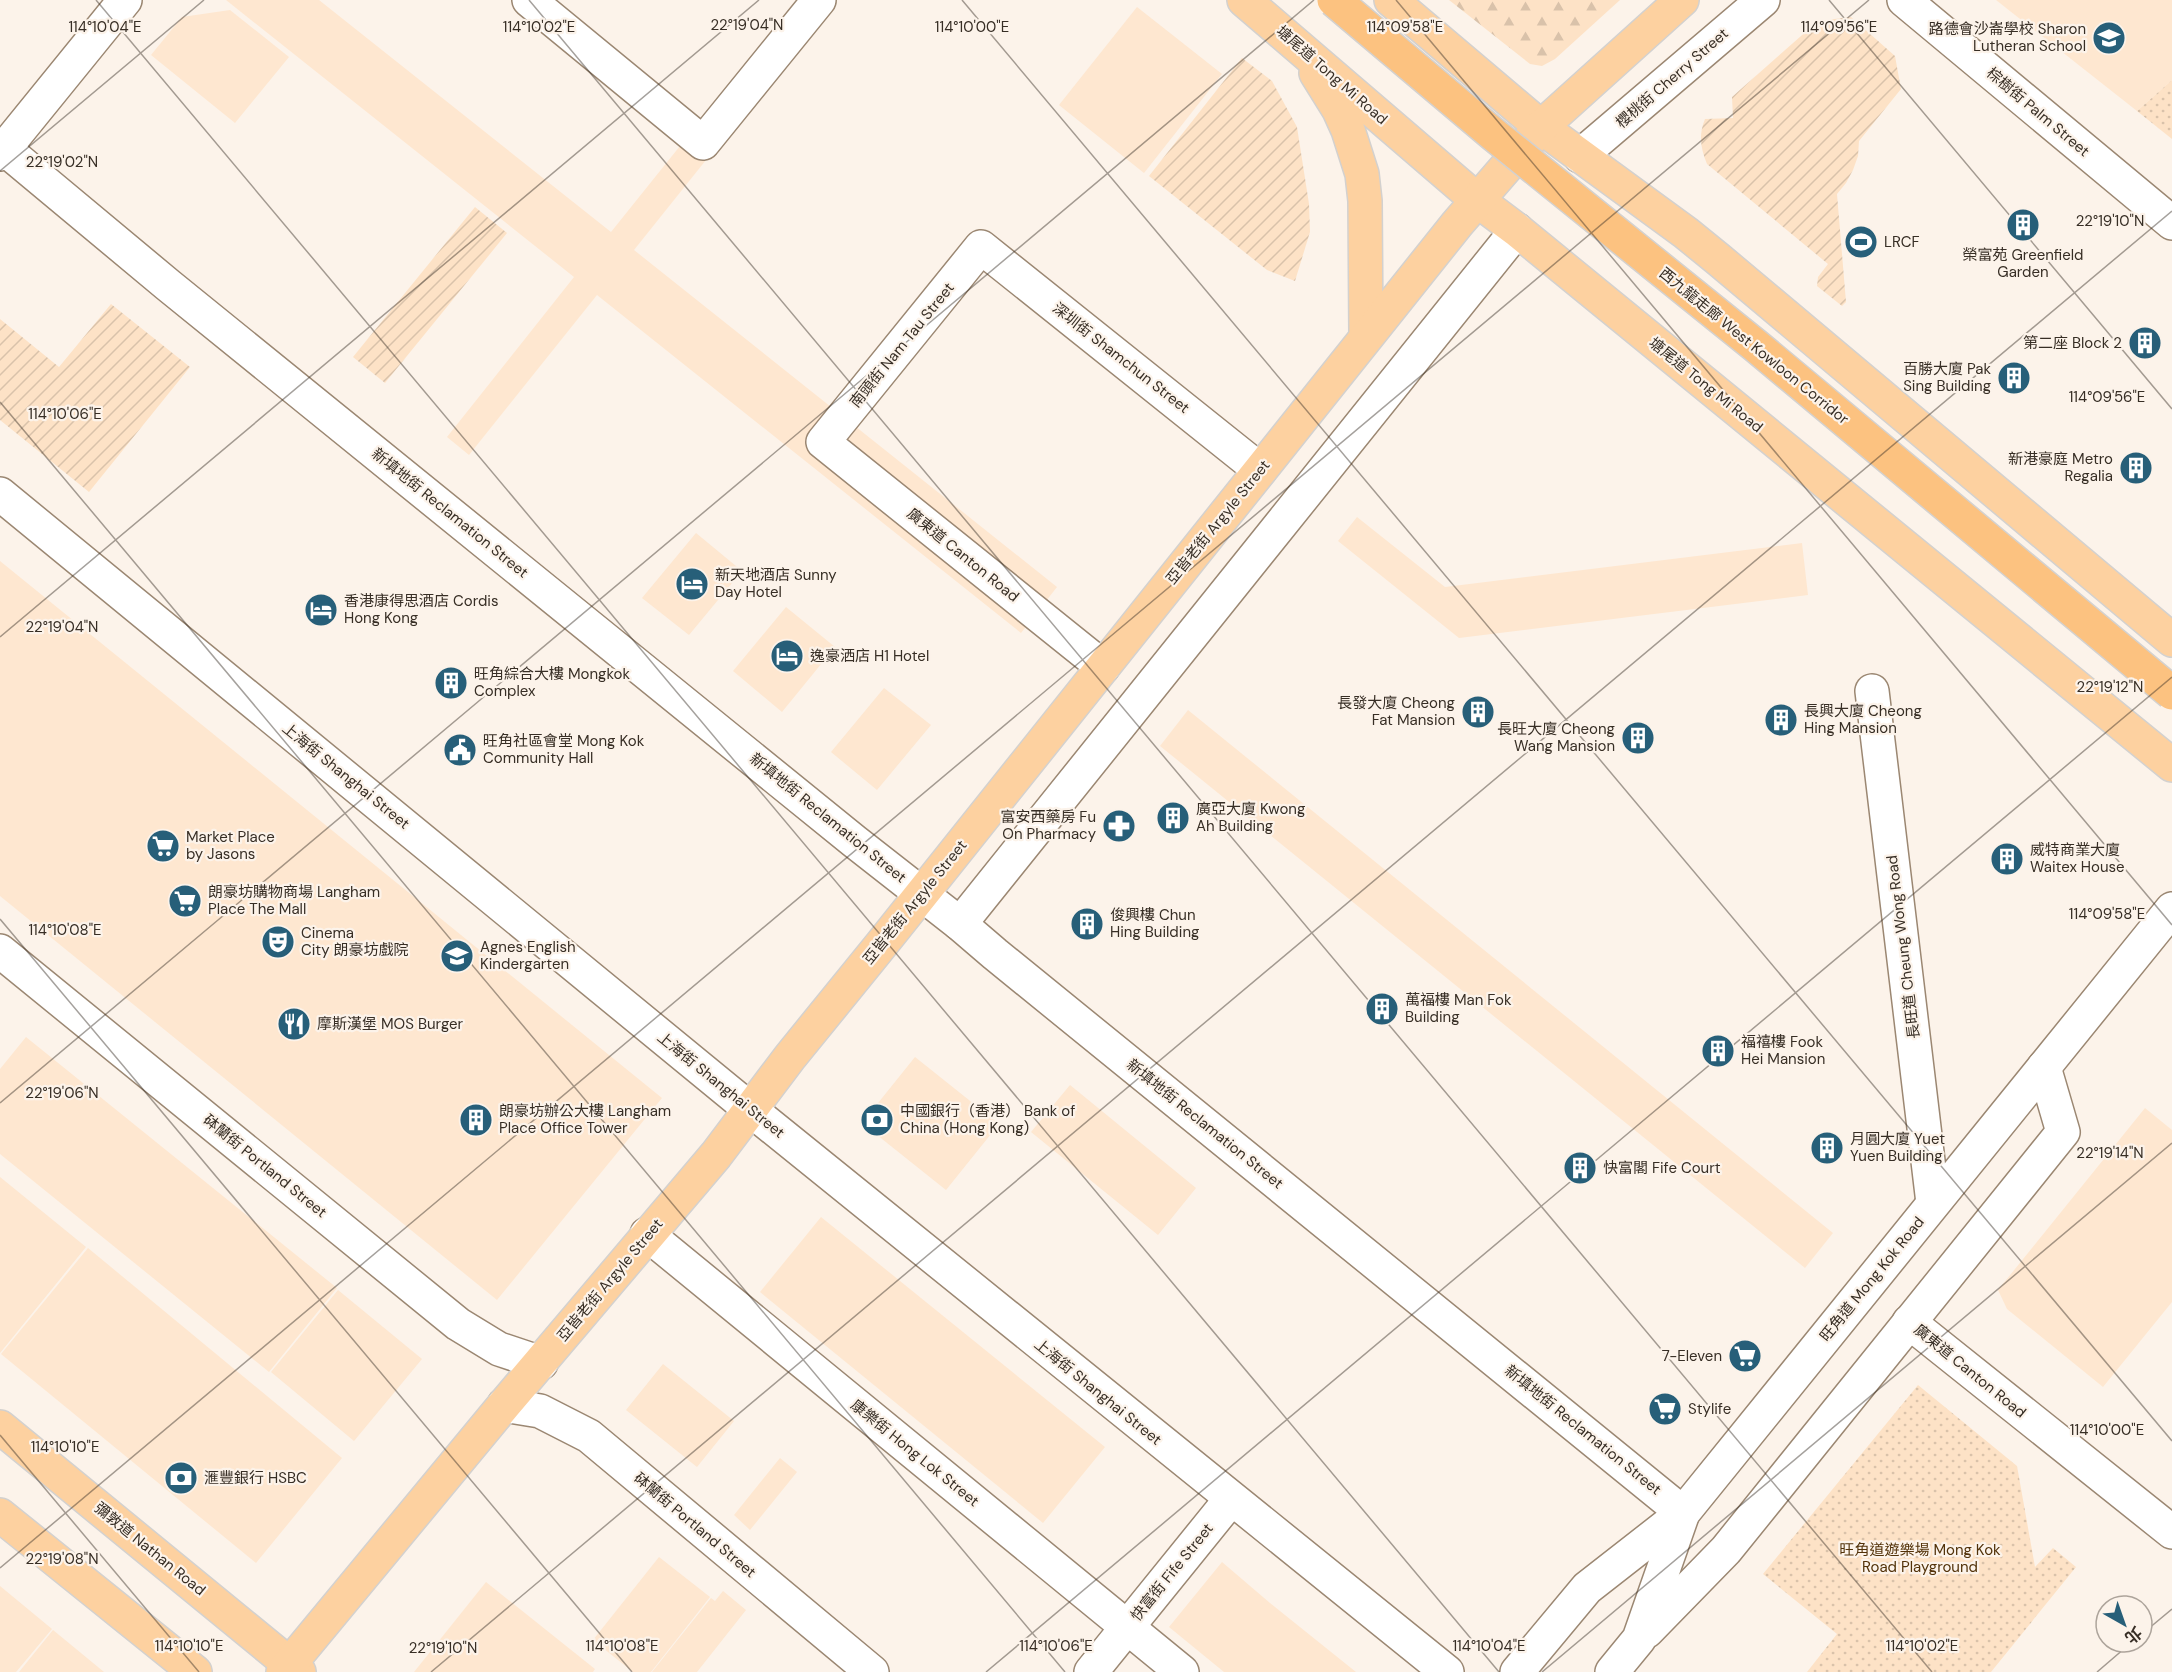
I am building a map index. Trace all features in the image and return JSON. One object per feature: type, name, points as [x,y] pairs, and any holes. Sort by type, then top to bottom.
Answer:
[{"type":"highway","name":"西九龍走廊 West Kowloon Corridor","points":[[1334,0],[1493,134],[1756,346],[2172,693]]},
{"type":"main road","points":[[1,149],[124,0]]},
{"type":"main road","points":[[529,0],[703,143],[819,0]]},
{"type":"main road","name":"塘尾道 Tong Mi Road","points":[[1244,0],[1477,200],[1517,230],[2172,765]]},
{"type":"main road","points":[[1391,0],[1541,127],[1718,259],[2172,640]]},
{"type":"main road","points":[[1541,127],[1682,0]]},
{"type":"main road","name":"櫻桃街 Cherry Street","points":[[1580,156],[1763,0]]},
{"type":"main road","name":"棕樹街 Palm Street","points":[[1904,0],[2172,223]]},
{"type":"main road","points":[[1295,42],[1339,110],[1362,174],[1365,201],[1366,336]]},
{"type":"main road","name":"亞皆老街 Argyle Street","points":[[291,1669],[504,1405],[716,1155],[790,1057],[1366,336],[1477,200],[1541,127]]},
{"type":"main road","name":"新填地街 Reclamation Street","points":[[1,149],[854,841],[922,893],[1683,1513]]},
{"type":"main road","points":[[960,924],[1517,230]]},
{"type":"main road","name":"南頭街 Nam Tau Street","points":[[823,442],[981,247]]},
{"type":"main road","name":"深圳街 Shamchun Street","points":[[981,247],[1260,470]]},
{"type":"main road","name":"廣東道 Canton Road","points":[[823,442],[1103,667]]},
{"type":"main road","name":"上海街 Shanghai Street","points":[[0,494],[751,1110],[1447,1672]]},
{"type":"main road","name":"長旺道 Cheung Wong Road","points":[[1872,692],[1933,1203]]},
{"type":"main road","name":"旺角道 Mong Kok Road","points":[[1612,1672],[1639,1639],[1683,1513],[2172,909]]},
{"type":"main road","name":"砵蘭街 Portland Street","points":[[0,951],[458,1324],[499,1349],[541,1363]]},
{"type":"main road","points":[[1639,1639],[1726,1550],[2063,1132],[2044,1067]]},
{"type":"main road","name":"康樂街 Hong Lok Street","points":[[647,1234],[1182,1672]]},
{"type":"main road","name":"廣東道 Canton Road","points":[[1909,1322],[2172,1532]]},
{"type":"main road","name":"砵蘭街 Portland Street","points":[[504,1405],[540,1411],[589,1436],[872,1672]]},
{"type":"main road","name":"彌敦道 Nathan Road","points":[[0,1427],[291,1669]]},
{"type":"main road","name":"快富街 Fife Street","points":[[1091,1672],[1231,1499]]},
{"type":"main road","points":[[1517,1672],[1587,1588],[1683,1513]]},
{"type":"main road","points":[[0,1515],[195,1672]]},
{"type":"shaded area","points":[[226,0],[319,0],[611,232],[797,0],[834,0],[634,250],[1057,587],[1021,633],[597,295],[469,455],[447,437],[574,277]]},
{"type":"shaded area","name":"路德會沙崙學校 Sharon Lutheran School","points":[[1996,0],[2172,0],[2172,80],[2137,111]]},
{"type":"shaded area","points":[[1137,7],[1222,74],[1144,173],[1059,105]]},
{"type":"shaded area","points":[[230,10],[289,57],[235,123],[151,55],[182,17]]},
{"type":"shaded area","points":[[1357,517],[1445,587],[1802,543],[1808,595],[1459,638],[1338,541]]},
{"type":"shaded area","name":"新天地酒店 Sunny Day Hotel","points":[[696,533],[742,571],[689,635],[642,598]]},
{"type":"shaded area","name":"朗豪坊購物商場 Langham Place The Mall","points":[[0,561],[662,1098],[497,1300],[0,896]]},
{"type":"shaded area","name":"逸豪洒店 H1 Hotel","points":[[786,607],[835,647],[782,712],[733,671]]},
{"type":"shaded area","points":[[884,688],[931,725],[877,790],[831,752]]},
{"type":"shaded area","points":[[1188,710],[1833,1233],[1805,1268],[1160,746]]},
{"type":"shaded area","points":[[26,1037],[337,1288],[269,1372],[0,1154],[0,1069]]},
{"type":"shaded area","points":[[915,1057],[999,1124],[946,1190],[862,1123]]},
{"type":"shaded area","points":[[1070,1085],[1196,1188],[1158,1235],[1031,1132]]},
{"type":"shaded area","points":[[2145,1108],[2172,1130],[2172,1302],[2103,1387],[2007,1309],[1998,1290]]},
{"type":"shaded area","points":[[0,1177],[86,1247],[0,1353]]},
{"type":"shaded area","points":[[821,1217],[1105,1447],[1043,1523],[760,1292]]},
{"type":"shaded area","points":[[88,1248],[342,1458],[256,1563],[1,1354]]},
{"type":"shaded area","points":[[338,1290],[422,1359],[354,1441],[271,1372]]},
{"type":"shaded area","points":[[663,1364],[734,1421],[697,1467],[626,1410]]},
{"type":"shaded area","points":[[780,1458],[797,1472],[750,1530],[734,1515]]},
{"type":"shaded area","points":[[659,1557],[710,1597],[651,1672],[633,1672],[593,1640]]},
{"type":"shaded area","points":[[1222,1562],[1356,1672],[1224,1672],[1169,1627]]},
{"type":"shaded area","points":[[486,1582],[595,1669],[593,1672],[414,1672]]},
{"type":"shaded area","points":[[0,1586],[52,1629],[16,1672],[0,1672]]},
{"type":"shaded area","points":[[723,1591],[746,1610],[697,1672],[652,1672],[711,1598],[715,1601]]},
{"type":"shaded area","points":[[53,1630],[104,1672],[19,1672]]},
{"type":"green space","points":[[1449,0],[1620,0],[1555,59],[1542,66],[1530,64]]},
{"type":"green space","points":[[1851,17],[1895,56],[1901,89],[1859,141],[1858,156],[1853,170],[1837,194],[1846,302],[1842,306],[1817,286],[1818,277],[1828,264],[1707,164],[1701,137],[1705,119],[1733,118],[1732,97],[1818,21]]},
{"type":"green space","points":[[1242,58],[1272,81],[1297,127],[1309,204],[1310,232],[1295,281],[1267,270],[1149,176]]},
{"type":"green space","points":[[2172,80],[2172,139],[2137,111]]},
{"type":"green space","points":[[475,207],[507,233],[385,383],[353,357]]},
{"type":"green space","points":[[111,304],[190,367],[89,492],[0,420],[0,319],[59,367]]},
{"type":"green space","name":"旺角道遊樂場 Mong Kok Road Playground","points":[[1918,1385],[2017,1466],[2035,1567],[2053,1548],[2076,1567],[1991,1672],[1807,1672],[1837,1634],[1763,1574]]},
{"type":"place","name":"路德會沙崙學校 Sharon Lutheran School","points":[[2109,38]]},
{"type":"place","name":"榮富苑 Greenfield Garden","points":[[2023,225]]},
{"type":"place","name":"LRCF","points":[[1861,242]]},
{"type":"place","name":"第二座 Block 2","points":[[2145,343]]},
{"type":"place","name":"百勝大廈 Pak Sing Building","points":[[2014,378]]},
{"type":"place","name":"新港豪庭 Metro Regalia","points":[[2136,468]]},
{"type":"place","name":"新天地酒店 Sunny Day Hotel","points":[[692,584]]},
{"type":"place","name":"香港康得思酒店 Cordis Hong Kong","points":[[321,610]]},
{"type":"place","name":"逸豪洒店 H1 Hotel","points":[[787,656]]},
{"type":"place","name":"旺角綜合大樓 Mongkok Complex","points":[[451,683]]},
{"type":"place","name":"長發大廈 Cheong Fat Mansion","points":[[1478,712]]},
{"type":"place","name":"長興大廈 Cheong Hing Mansion","points":[[1781,720]]},
{"type":"place","name":"長旺大廈 Cheong Wang Mansion","points":[[1638,738]]},
{"type":"place","name":"旺角社區會堂 Mong Kok Community Hall","points":[[460,750]]},
{"type":"place","name":"廣亞大廈 Kwong Ah Building","points":[[1173,818]]},
{"type":"place","name":"富安西藥房 Fu On Pharmacy","points":[[1119,826]]},
{"type":"place","name":"Market Place by Jasons","points":[[163,846]]},
{"type":"place","name":"威特商業大廈 Waitex House","points":[[2007,859]]},
{"type":"place","name":"朗豪坊購物商場 Langham Place The Mall","points":[[185,901]]},
{"type":"place","name":"俊興樓 Chun Hing Building","points":[[1087,924]]},
{"type":"place","name":"Cinema City 朗豪坊戲院","points":[[278,942]]},
{"type":"place","name":"Agnes English Kindergarten","points":[[457,956]]},
{"type":"place","name":"萬福樓 Man Fok Building","points":[[1382,1009]]},
{"type":"place","name":"摩斯漢堡 MOS Burger","points":[[294,1024]]},
{"type":"place","name":"福禧樓 Fook Hei Mansion","points":[[1718,1051]]},
{"type":"place","name":"朗豪坊辦公大樓 Langham Place Office Tower","points":[[476,1120]]},
{"type":"place","name":"中國銀行（香港） Bank of China (Hong Kong)","points":[[877,1120]]},
{"type":"place","name":"月圓大廈 Yuet Yuen Building","points":[[1827,1148]]},
{"type":"place","name":"快富閣 Fife Court","points":[[1580,1168]]},
{"type":"place","name":"7-Eleven","points":[[1745,1356]]},
{"type":"place","name":"Stylife","points":[[1665,1409]]},
{"type":"place","name":"滙豐銀行 HSBC","points":[[181,1478]]}]
